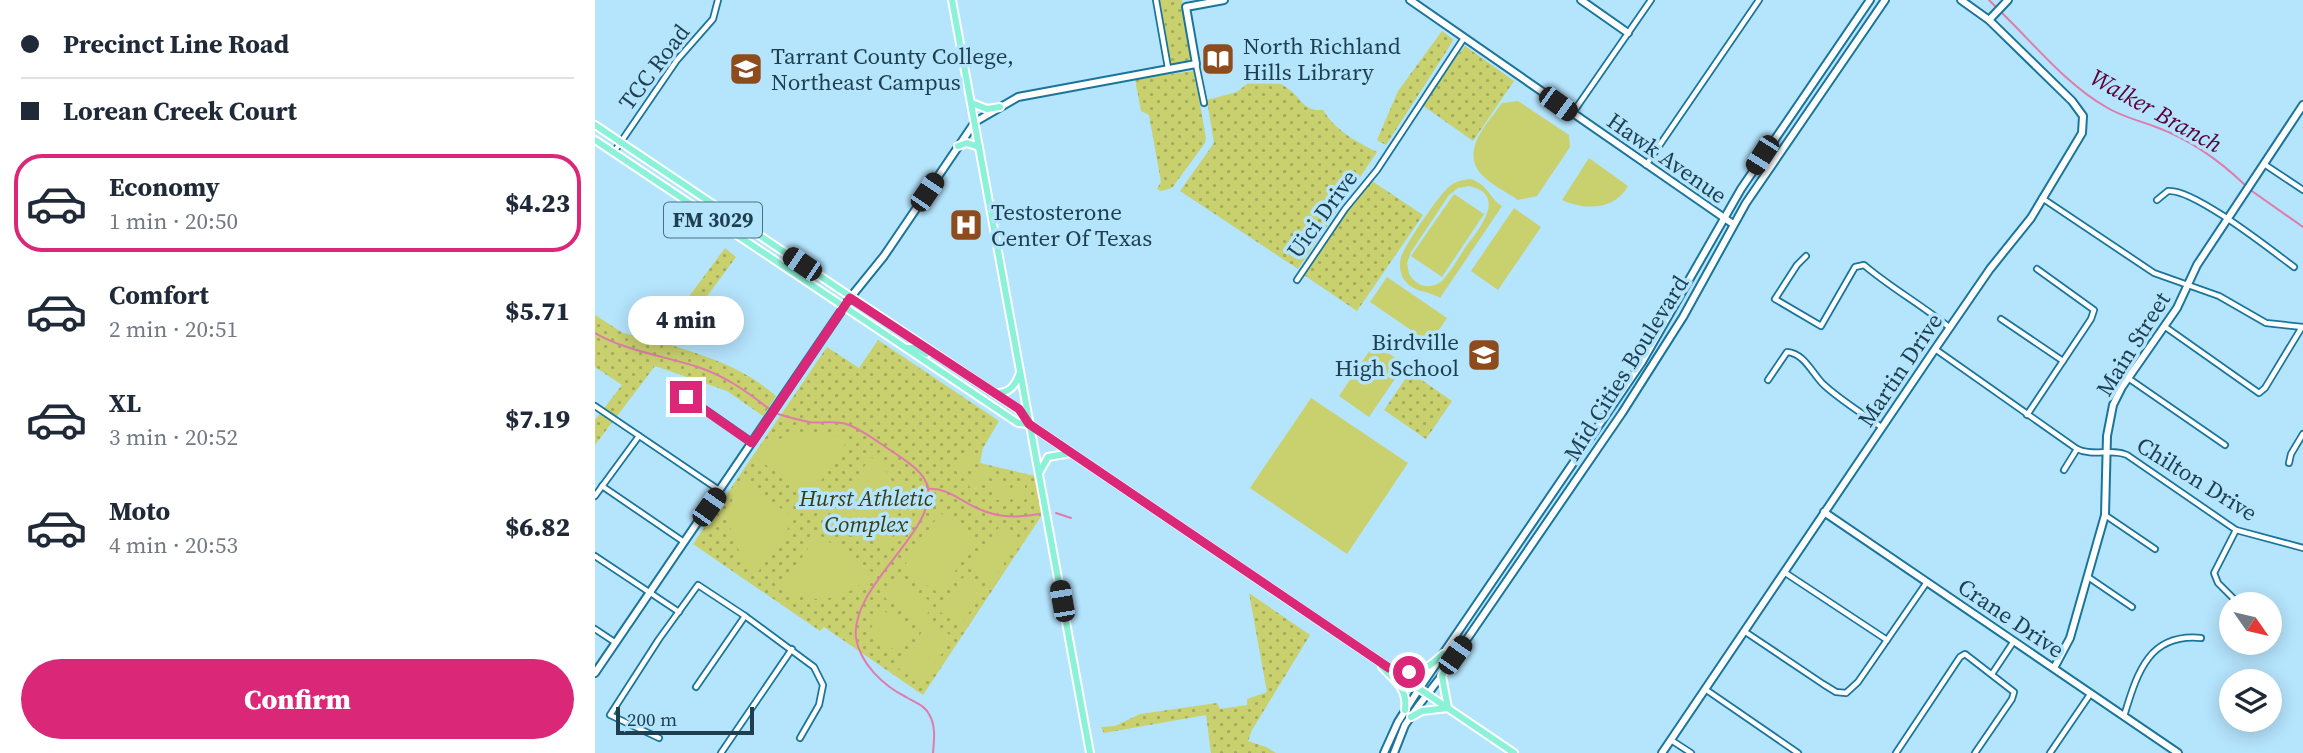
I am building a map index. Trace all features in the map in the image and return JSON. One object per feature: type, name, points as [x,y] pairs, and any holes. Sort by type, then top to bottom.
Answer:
[{"type":"main road","points":[[952,0],[1090,753]]},
{"type":"main road","points":[[971,102],[984,108],[1000,107]]},
{"type":"main road","name":"FM 3029","points":[[595,125],[1019,409],[1029,424],[1514,753]]},
{"type":"main road","name":"FM 3029","points":[[595,140],[1018,423],[1029,424]]},
{"type":"main road","points":[[958,146],[967,143],[979,147]]},
{"type":"main road","points":[[741,238],[748,228]]},
{"type":"main road","points":[[906,348],[911,347],[926,354],[931,351]]},
{"type":"main road","points":[[924,360],[935,359],[958,369]]},
{"type":"main road","points":[[994,393],[1007,392],[1016,384],[1019,366]]},
{"type":"main road","points":[[1039,475],[1048,457],[1072,452]]},
{"type":"main road","points":[[1389,668],[1417,672],[1431,666],[1443,654]]},
{"type":"main road","points":[[1380,662],[1402,687],[1406,696],[1405,710]]},
{"type":"main road","points":[[1411,717],[1422,711],[1448,708],[1442,676],[1445,670]]},
{"type":"street","name":"TCC Road","points":[[614,153],[677,60],[713,19],[718,0]]},
{"type":"street","points":[[1156,0],[1168,68]]},
{"type":"street","points":[[1203,103],[1185,4],[1224,0]]},
{"type":"street","name":"Hawk Avenue","points":[[1410,0],[1734,224]]},
{"type":"street","points":[[1581,0],[1628,33]]},
{"type":"street","points":[[1572,114],[1651,0]]},
{"type":"street","points":[[1646,165],[1759,0]]},
{"type":"street","name":"Mid Cities Boulevard","points":[[1384,753],[1405,710],[1647,352],[1762,155],[1870,0]]},
{"type":"street","name":"Mid Cities Boulevard","points":[[1393,753],[1411,717],[1507,581],[1658,357],[1765,174],[1885,0]]},
{"type":"street","name":"Martin Drive","points":[[1663,753],[1881,428],[2042,198],[2082,133],[2083,116],[2057,85],[1989,20],[1961,0]]},
{"type":"street","points":[[1989,20],[2008,0]]},
{"type":"street","name":"Uici Drive","points":[[1297,280],[1345,209],[1377,170],[1464,38]]},
{"type":"street","points":[[595,673],[850,298],[884,256],[975,122],[1018,97],[1196,64]]},
{"type":"street","name":"Main Street","points":[[2054,668],[2070,638],[2105,515],[2107,436],[2113,405],[2164,326],[2197,265],[2303,105]]},
{"type":"street","points":[[2264,164],[2303,190]]},
{"type":"street","points":[[2157,200],[2168,191],[2176,191],[2227,219],[2294,267]]},
{"type":"street","points":[[2042,198],[2148,269],[2231,301],[2266,323],[2303,327],[2265,388],[2259,393],[2164,326]]},
{"type":"street","points":[[1806,256],[1775,299],[1821,326],[1855,267],[1864,265],[1893,289],[1921,305],[1950,328]]},
{"type":"street","points":[[2027,415],[2091,319],[2094,310],[2037,269]]},
{"type":"street","points":[[2001,319],[2063,361]]},
{"type":"street","name":"Chilton Drive","points":[[1935,349],[2077,449],[2086,452],[2121,452],[2236,530],[2303,548]]},
{"type":"street","points":[[1647,352],[1658,357]]},
{"type":"street","points":[[1768,380],[1787,352],[1791,352],[1807,364],[1822,383],[1881,428]]},
{"type":"street","points":[[2128,378],[2225,445]]},
{"type":"street","points":[[679,386],[686,397],[752,443]]},
{"type":"street","points":[[595,407],[720,490]]},
{"type":"street","points":[[2289,463],[2291,454],[2303,434]]},
{"type":"street","points":[[595,496],[639,436]]},
{"type":"street","points":[[2064,470],[2077,449]]},
{"type":"street","points":[[1577,456],[1593,455]]},
{"type":"street","points":[[602,486],[684,542]]},
{"type":"street","name":"Crane Drive","points":[[1824,512],[2178,753]]},
{"type":"street","points":[[2105,515],[2155,549]]},
{"type":"street","points":[[2227,592],[2218,583],[2214,573],[2236,530]]},
{"type":"street","points":[[595,556],[679,611]]},
{"type":"street","points":[[1784,572],[1887,640]]},
{"type":"street","points":[[1498,573],[1507,581]]},
{"type":"street","points":[[2088,577],[2132,607]]},
{"type":"street","points":[[1744,631],[1822,684],[1841,693],[1851,690],[1927,582]]},
{"type":"street","points":[[659,738],[610,715],[698,585],[814,667],[823,685],[819,705],[800,738]]},
{"type":"street","points":[[696,687],[745,616]]},
{"type":"street","points":[[595,629],[616,643]]},
{"type":"street","points":[[2124,716],[2139,675],[2160,646],[2174,638],[2201,638]]},
{"type":"street","points":[[1992,674],[2014,641]]},
{"type":"street","points":[[720,753],[792,649]]},
{"type":"street","points":[[1896,753],[1960,657],[1965,654],[2014,692],[1975,753]]},
{"type":"street","points":[[1705,689],[1798,753]]},
{"type":"street","points":[[2050,753],[2091,693]]},
{"type":"street","points":[[1390,739],[1393,753]]},
{"type":"street","points":[[1671,740],[1691,753]]},
{"type":"green space","points":[[1158,0],[1182,0],[1192,55],[1188,62],[1173,65],[1170,63]]},
{"type":"green space","points":[[1442,31],[1453,39],[1451,44],[1386,145],[1377,140],[1398,91]]},
{"type":"green space","points":[[1465,46],[1514,81],[1473,141],[1422,105]]},
{"type":"green space","points":[[1194,71],[1205,143],[1172,188],[1161,191],[1157,189],[1161,182],[1149,115],[1141,111],[1135,79]]},
{"type":"green space","points":[[1253,79],[1283,85],[1304,105],[1323,110],[1347,135],[1377,152],[1298,269],[1180,191],[1214,143],[1207,100],[1237,92]]},
{"type":"green space","points":[[1518,101],[1569,135],[1570,147],[1537,196],[1518,200],[1486,179],[1476,166],[1473,156],[1483,128],[1502,103]]},
{"type":"green space","points":[[1589,158],[1628,186],[1615,200],[1598,206],[1580,206],[1562,200]]},
{"type":"green space","points":[[1470,179],[1481,184],[1502,206],[1440,298],[1415,289],[1403,278],[1401,257],[1423,220],[1445,191],[1455,183]],"holes":[[[1469,186],[1487,197],[1487,214],[1451,269],[1442,281],[1433,286],[1416,282],[1409,274],[1407,263],[1411,252],[1449,195],[1458,188]]]},
{"type":"green space","points":[[1372,181],[1423,215],[1357,311],[1304,275],[1348,210]]},
{"type":"green space","points":[[1454,194],[1484,214],[1442,277],[1411,256]]},
{"type":"green space","points":[[1514,208],[1541,227],[1498,290],[1471,271]]},
{"type":"green space","points":[[725,248],[736,257],[671,345],[727,365],[764,386],[776,396],[763,416],[727,391],[655,366],[595,445],[595,420],[622,385],[595,367],[595,315],[623,333],[656,341]]},
{"type":"green space","points":[[1387,277],[1447,318],[1430,343],[1370,302]]},
{"type":"green space","name":"Hurst Athletic Complex","points":[[878,340],[999,421],[983,448],[980,463],[1035,476],[1042,515],[923,695],[824,627],[820,631],[693,544],[827,347],[859,368]]},
{"type":"green space","points":[[1374,344],[1405,364],[1369,417],[1339,396]]},
{"type":"green space","points":[[1410,372],[1452,401],[1426,439],[1384,410]]},
{"type":"green space","points":[[1311,398],[1408,463],[1347,554],[1250,488]]},
{"type":"green space","points":[[830,433],[847,441],[811,496],[756,458],[780,438],[798,434]]},
{"type":"green space","points":[[970,451],[978,461],[960,476],[952,465]]},
{"type":"green space","points":[[871,457],[882,466],[895,488],[898,512],[893,537],[887,549],[833,511]]},
{"type":"green space","points":[[981,467],[990,476],[972,490],[965,480]]},
{"type":"green space","points":[[741,481],[795,518],[758,572],[740,553],[731,530],[731,505]]},
{"type":"green space","points":[[993,481],[1006,481],[1006,500],[993,500]]},
{"type":"green space","points":[[1013,481],[1025,481],[1025,500],[1012,500]]},
{"type":"green space","points":[[940,513],[977,538],[940,594],[902,569]]},
{"type":"green space","points":[[998,528],[1019,541],[991,583],[970,569]]},
{"type":"green space","points":[[818,534],[872,572],[853,589],[830,598],[805,598],[781,588]]},
{"type":"green space","points":[[965,575],[985,589],[960,626],[939,611]]},
{"type":"green space","points":[[898,579],[934,604],[921,623],[885,598]]},
{"type":"green space","points":[[1249,593],[1310,635],[1252,730],[1248,741],[1276,753],[1211,753],[1206,715],[1104,733],[1101,727],[1115,726],[1140,714],[1217,703],[1220,709],[1247,705],[1247,699],[1267,692]]},
{"type":"green space","points":[[883,610],[914,632],[899,653],[868,632]]},
{"type":"green space","points":[[929,621],[953,637],[921,684],[898,668]]},
{"type":"waterway","name":"Walker Branch","points":[[1989,0],[1996,7]]},
{"type":"waterway","name":"Walker Branch","points":[[2002,13],[2064,76],[2091,98],[2118,113],[2192,144],[2215,159],[2245,185]]},
{"type":"waterway","name":"Walker Branch","points":[[2249,189],[2303,227]]},
{"type":"waterway","points":[[595,333],[632,349],[708,371],[735,384],[768,408]]},
{"type":"waterway","points":[[778,414],[809,422],[837,422],[853,427],[911,464],[926,483],[927,505],[919,523],[866,599],[858,618],[856,638],[862,657],[874,673],[889,687],[926,709],[934,729],[933,753]]},
{"type":"waterway","points":[[928,489],[948,493],[986,512],[1001,516],[1039,514]]},
{"type":"waterway","points":[[1056,513],[1071,518]]},
{"type":"place","name":"North Richland Hills Library","points":[[1218,59]]},
{"type":"place","name":"Tarrant County College, Northeast Campus","points":[[746,69]]},
{"type":"place","name":"Testosterone Center Of Texas","points":[[966,225]]},
{"type":"place","name":"Birdville High School","points":[[1484,355]]},
{"type":"route","points":[[686,397],[752,443],[850,298],[1019,409],[1029,424],[1389,668],[1409,672]]}]
